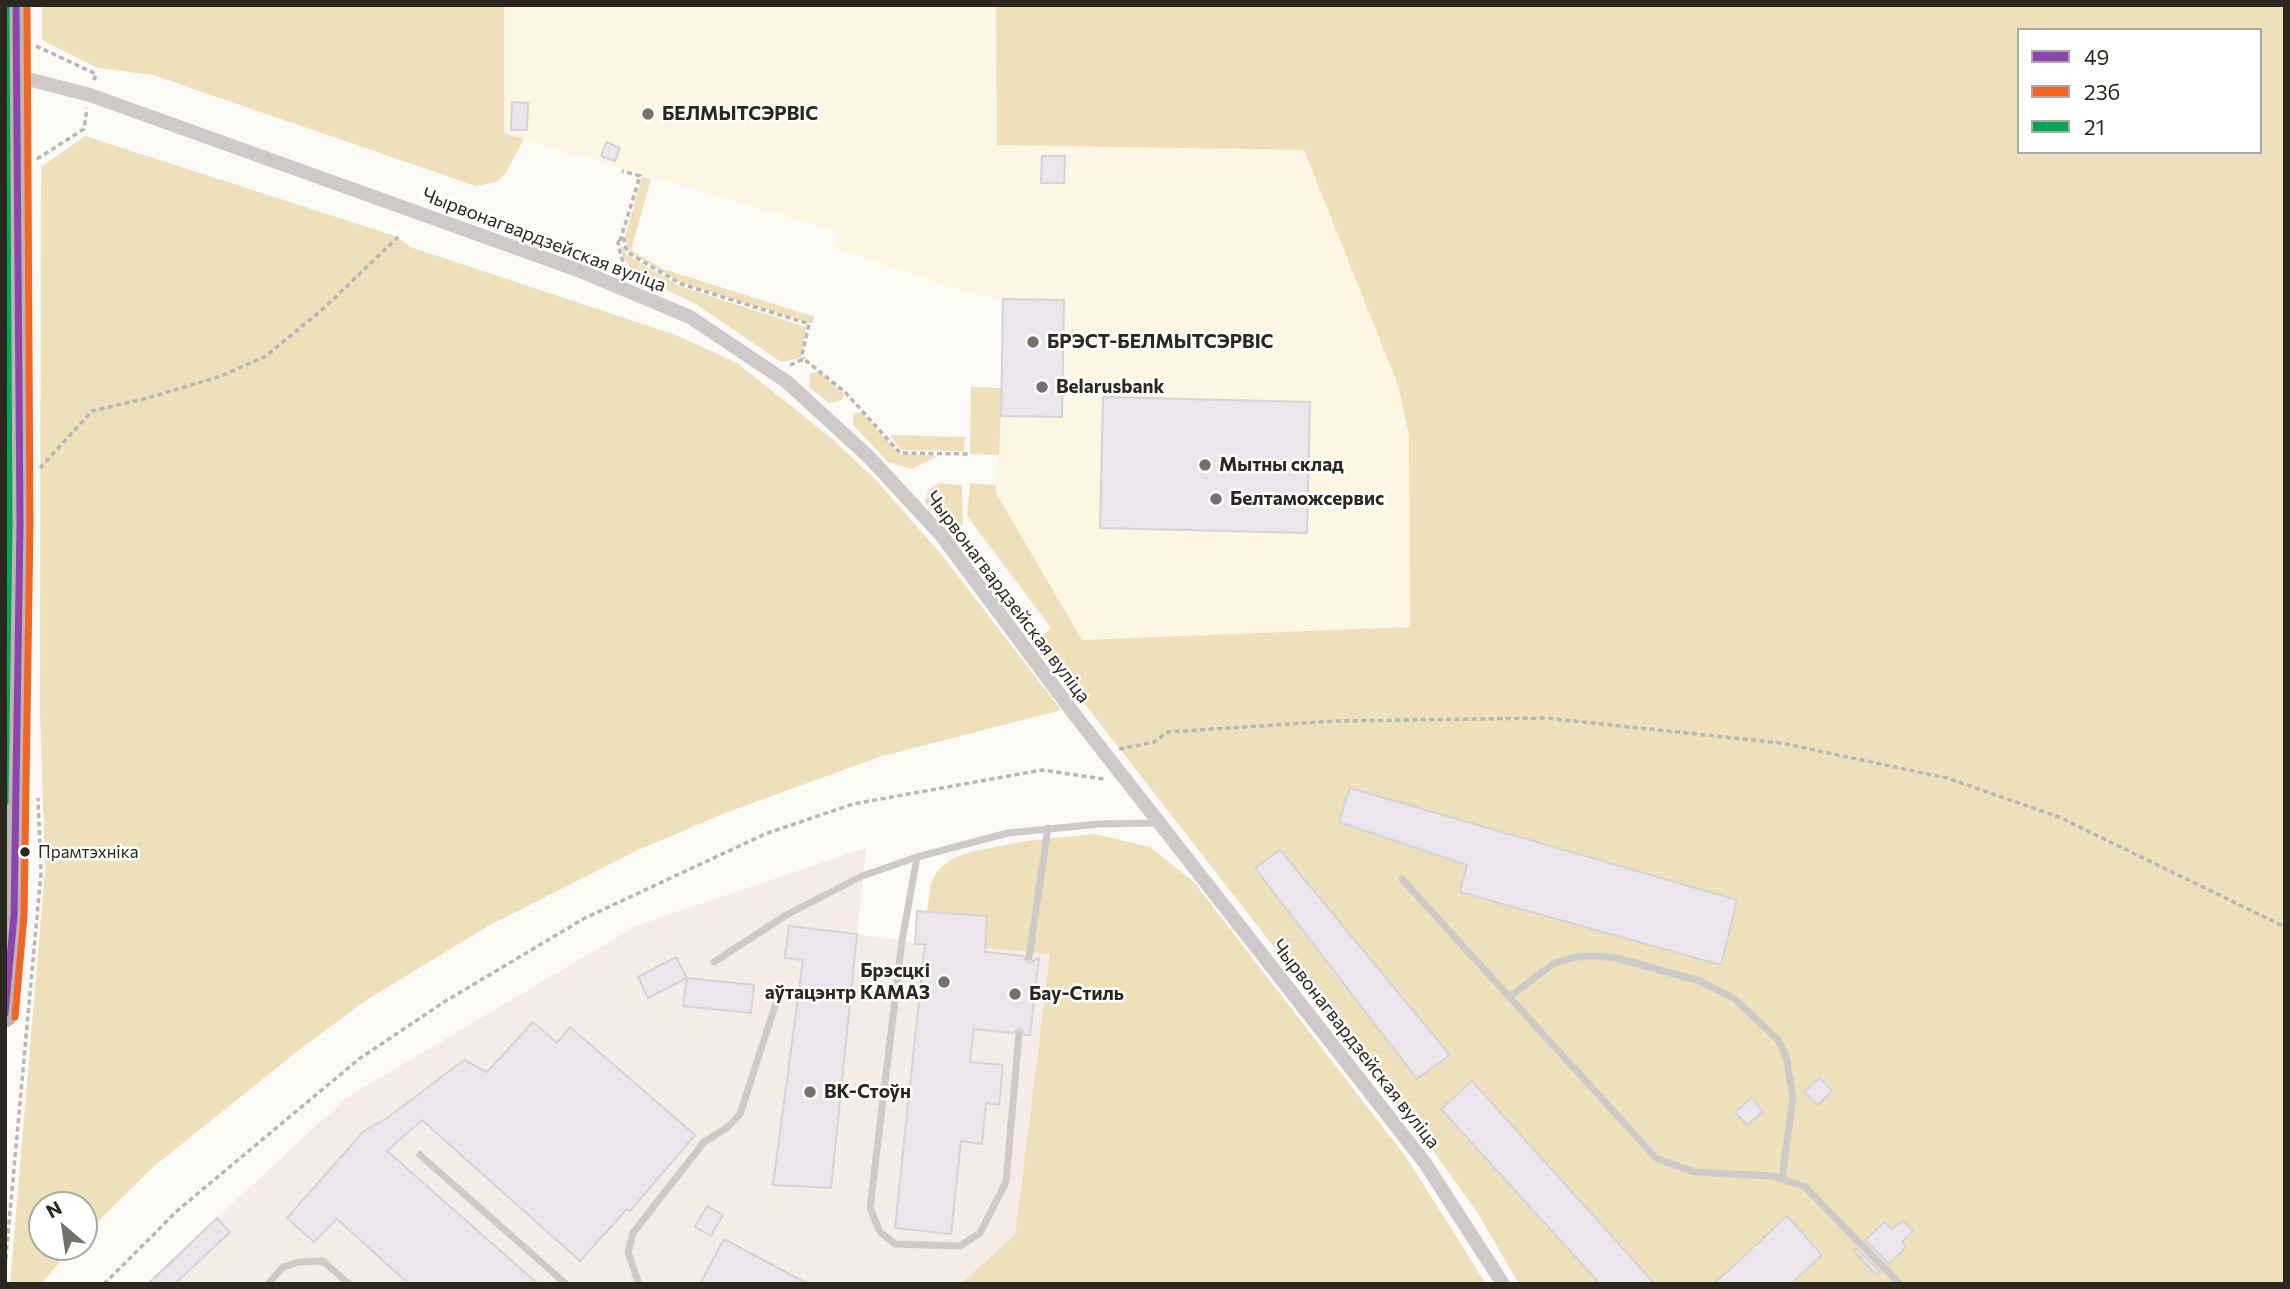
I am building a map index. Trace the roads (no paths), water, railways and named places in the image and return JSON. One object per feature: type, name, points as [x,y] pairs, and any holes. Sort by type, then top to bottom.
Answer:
[{"type":"highway","points":[[5,1016],[14,916],[12,656],[19,161],[16,5]]},
{"type":"street","name":"Чырвонагвардзейская вуліца","points":[[16,76],[90,95],[594,276],[690,317],[787,382],[906,495],[979,584],[1127,782],[1425,1163],[1503,1284]]},
{"type":"lane","points":[[714,962],[788,914],[862,876],[918,857],[1008,833],[1048,828],[1159,823]]},
{"type":"lane","points":[[1029,957],[1048,828]]},
{"type":"lane","points":[[918,857],[902,941],[870,1208],[880,1232],[895,1244],[960,1246],[980,1233],[1006,1182],[1019,1034]]},
{"type":"lane","points":[[1402,879],[1656,1158],[1693,1172],[1782,1178],[1805,1187],[1900,1284]]},
{"type":"lane","points":[[1509,997],[1553,964],[1575,957],[1595,956],[1616,958],[1700,981],[1735,999],[1778,1040],[1786,1056],[1793,1097],[1782,1178]]},
{"type":"lane","points":[[639,1284],[628,1252],[633,1233],[704,1142],[728,1127],[740,1114],[776,1000]]},
{"type":"lane","points":[[420,1155],[566,1284]]},
{"type":"lane","points":[[268,1284],[283,1268],[299,1262],[323,1261],[349,1284]]},
{"type":"place","name":"БЕЛМЫТСЭРВІС","points":[[648,114]]},
{"type":"place","name":"БРЭСТ-БЕЛМЫТСЭРВІС","points":[[1033,342]]},
{"type":"place","name":"Belarusbank","points":[[1042,387]]},
{"type":"place","name":"Мытны склад","points":[[1205,465]]},
{"type":"place","name":"Белтаможсервис","points":[[1216,499]]},
{"type":"place","name":"Прамтэхніка","points":[[25,852]]},
{"type":"place","name":"Брэсцкі аўтацэнтр КАМАЗ","points":[[944,982]]},
{"type":"place","name":"Бау-Стиль","points":[[1015,994]]},
{"type":"place","name":"ВК-Стоўн","points":[[810,1092]]}]
